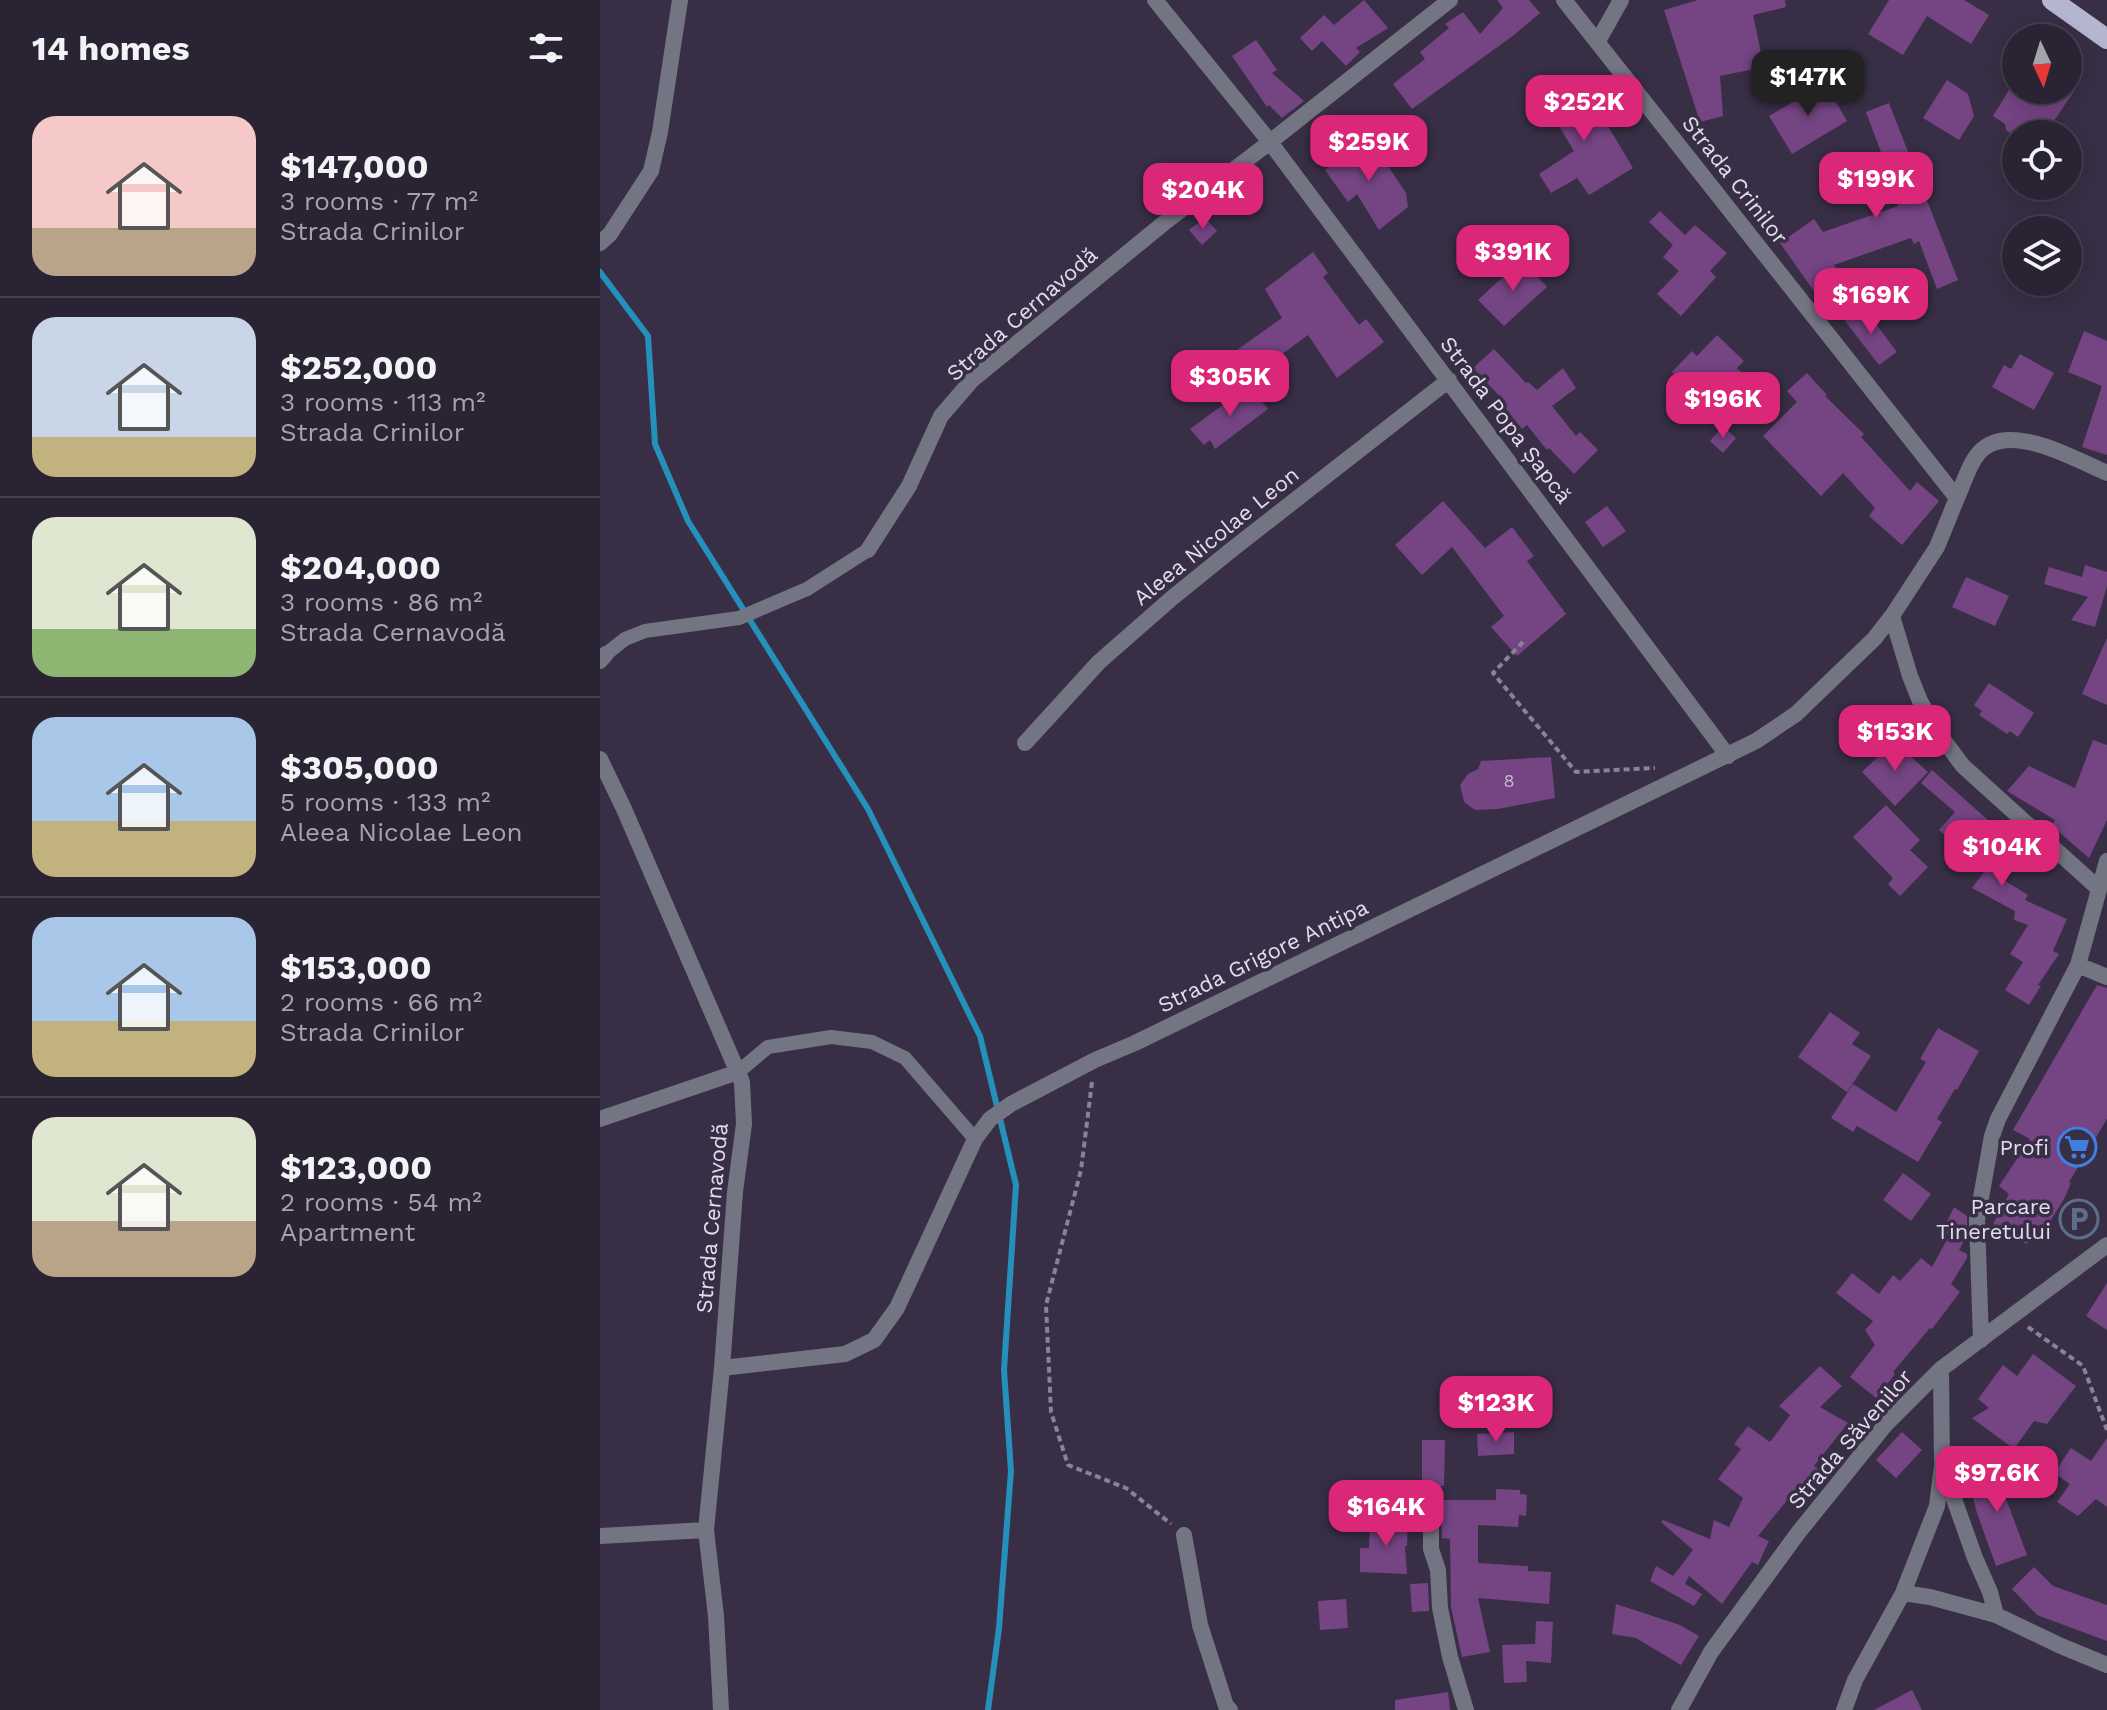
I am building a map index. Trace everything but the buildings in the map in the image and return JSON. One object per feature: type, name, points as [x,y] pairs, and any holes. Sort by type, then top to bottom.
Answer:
[{"type":"main road","points":[[2052,0],[2107,39]]},
{"type":"street","points":[[605,238],[651,171],[680,0]]},
{"type":"street","name":"Strada Popa Șapcă","points":[[1155,0],[1270,142],[1728,756]]},
{"type":"street","name":"Strada Cernavodă","points":[[603,658],[625,639],[645,631],[747,615],[807,589],[868,550],[909,486],[941,416],[972,380],[1164,223],[1450,0]]},
{"type":"street","name":"Strada Crinilor","points":[[1564,0],[1957,498]]},
{"type":"street","points":[[1598,41],[1621,0]]},
{"type":"street","name":"Aleea Nicolae Leon","points":[[1025,743],[1099,662],[1172,598],[1449,380]]},
{"type":"street","points":[[2098,888],[1963,766],[1920,701],[1892,616],[1937,547],[1976,455],[1990,445],[2007,439],[2029,441],[2107,473]]},
{"type":"street","name":"Strada Grigore Antipa","points":[[722,1368],[845,1354],[874,1340],[897,1308],[975,1139],[990,1119],[1011,1104],[1095,1060],[1756,741],[1796,714],[1874,639],[1892,616]]},
{"type":"street","name":"Strada Cernavodă","points":[[600,759],[738,1072],[744,1094],[744,1124],[735,1192],[706,1530],[716,1616],[721,1710]]},
{"type":"street","points":[[1981,1340],[1977,1220],[1992,1136],[2078,965],[2107,861]]},
{"type":"street","points":[[2078,965],[2107,977]]},
{"type":"street","points":[[600,1119],[738,1072],[768,1047],[831,1037],[872,1042],[905,1058],[975,1139]]},
{"type":"street","name":"Strada Săvenilor","points":[[1679,1710],[1711,1652],[1798,1533],[1886,1424],[1941,1369],[2107,1245]]},
{"type":"street","points":[[1844,1710],[1855,1680],[1903,1593],[1937,1506],[1942,1465],[1941,1369]]},
{"type":"street","points":[[1942,1465],[1996,1615]]},
{"type":"street","points":[[1431,1521],[1431,1549],[1438,1570],[1440,1608],[1450,1657],[1466,1710]]},
{"type":"street","points":[[600,1536],[706,1530]]},
{"type":"street","points":[[1184,1535],[1200,1625],[1226,1706],[1230,1710]]},
{"type":"street","points":[[1903,1593],[1996,1615],[2107,1665]]},
{"type":"path","points":[[1523,642],[1493,673],[1576,772],[1662,768]]},
{"type":"path","points":[[1095,1060],[1081,1170],[1046,1305],[1051,1412],[1068,1465],[1126,1488],[1184,1535]]},
{"type":"path","points":[[2014,1316],[2083,1366],[2107,1430]]},
{"type":"waterway","points":[[600,272],[648,336],[655,444],[688,521],[868,809],[980,1036],[1016,1185],[1004,1370],[1011,1471],[999,1628],[988,1710]]},
{"type":"place","name":"Profi","points":[[2077,1147]]},
{"type":"place","name":"Parcare Tineretului","points":[[2079,1219]]}]
